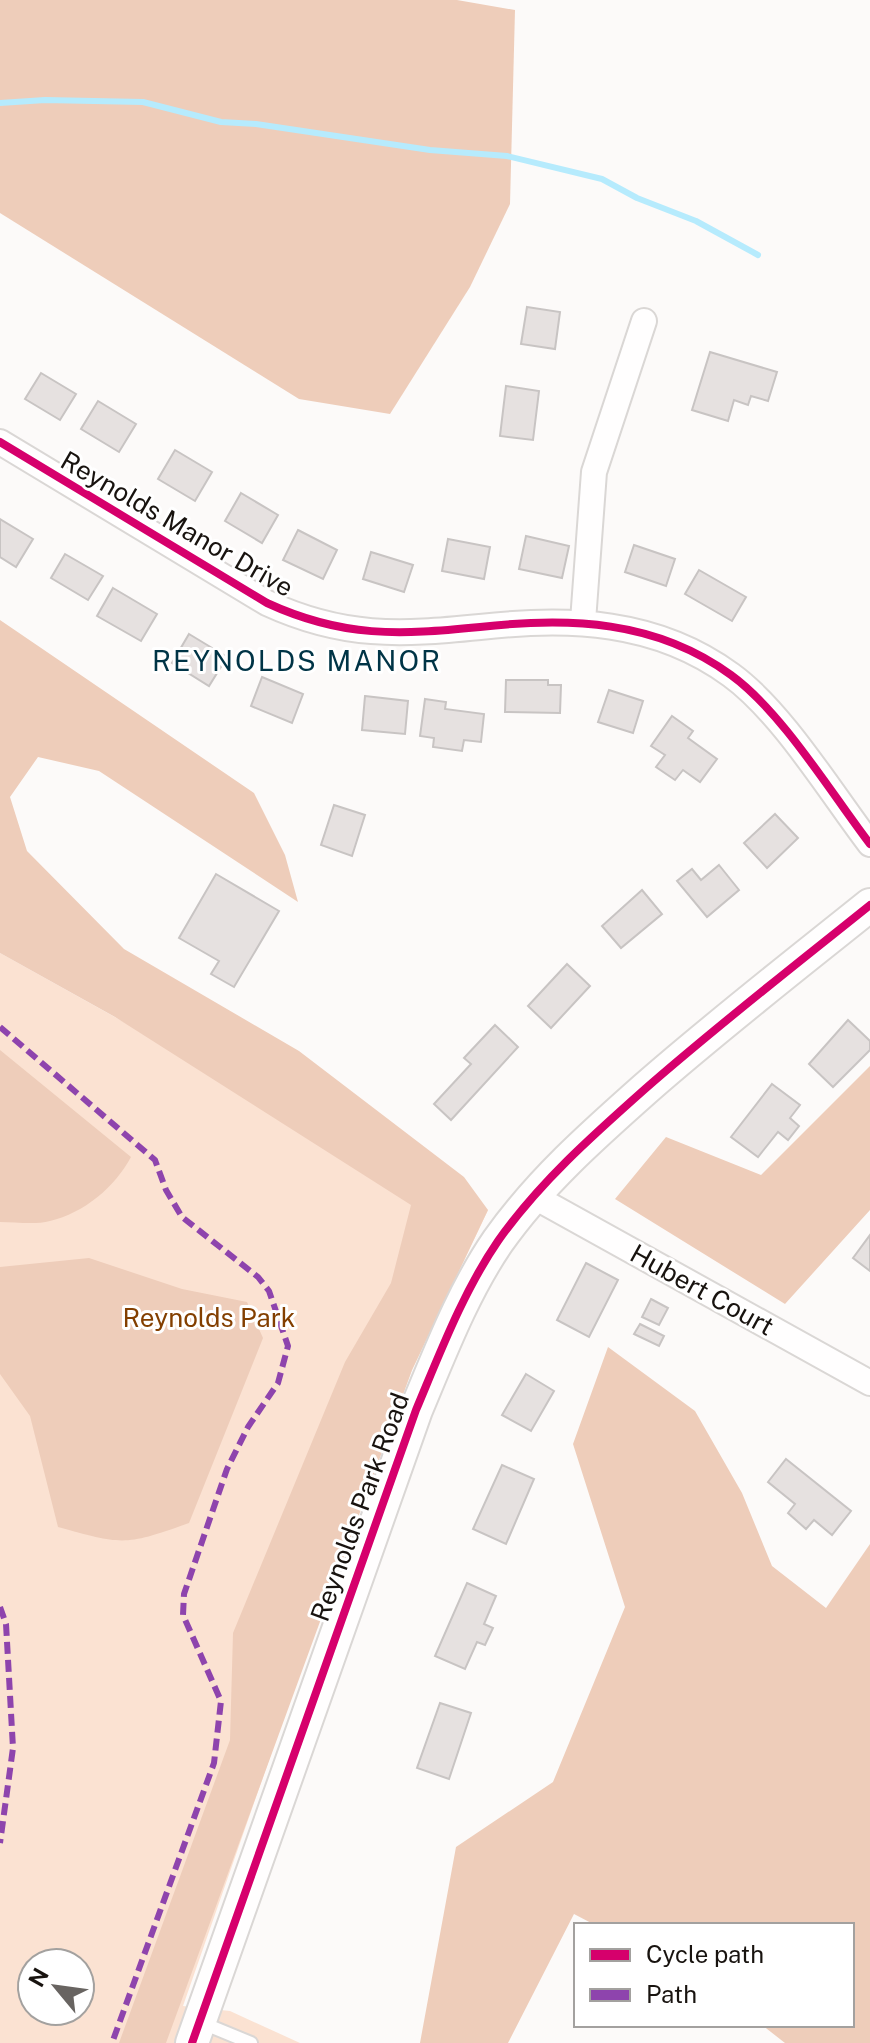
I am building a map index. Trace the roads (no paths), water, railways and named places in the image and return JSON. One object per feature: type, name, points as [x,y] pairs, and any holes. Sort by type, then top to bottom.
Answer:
[{"type":"main road","name":"Reynolds Park Road","points":[[196,2032],[416,1410],[478,1274],[533,1196],[584,1143],[698,1043],[870,905]]},
{"type":"street","points":[[583,621],[594,472],[644,321]]},
{"type":"street","name":"Reynolds Manor Drive","points":[[0,442],[267,603],[302,620],[370,634],[409,634],[546,620],[583,621],[624,628],[671,644],[733,676],[792,740],[870,844]]},
{"type":"street","name":"Hubert Court","points":[[533,1196],[870,1383]]},
{"type":"lane","points":[[196,2032],[251,2043]]},
{"type":"waterway","points":[[0,103],[45,100],[143,102],[221,122],[256,124],[430,150],[507,156],[602,179],[637,198],[696,221],[758,255]]},
{"type":"district","name":"REYNOLDS MANOR","points":[[297,661]]},
{"type":"park label","name":"Reynolds Park","points":[[209,1318]]}]
